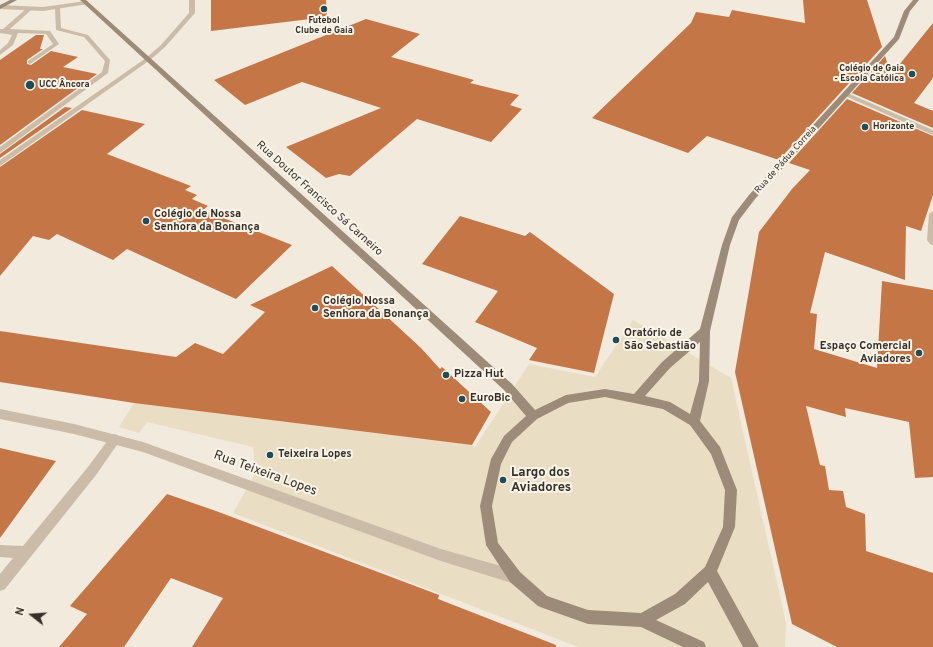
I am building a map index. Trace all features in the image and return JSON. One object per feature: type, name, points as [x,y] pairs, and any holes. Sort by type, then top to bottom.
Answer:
[{"type":"main road","points":[[0,7],[14,0]]},
{"type":"main road","name":"Rua de Pádua Correia","points":[[694,422],[704,381],[706,331],[726,245],[735,219],[752,197],[782,167],[845,94],[897,38],[906,8],[916,0]]},
{"type":"main road","name":"Rua Doutor Francisco Sá Carneiro","points":[[84,2],[508,387],[533,416]]},
{"type":"main road","points":[[637,398],[666,365],[706,331]]},
{"type":"main road","points":[[642,620],[680,599],[710,572],[728,527],[731,490],[716,451],[694,422],[666,405],[637,398],[605,393],[566,399],[533,416],[508,439],[495,463],[486,506],[492,545],[515,577],[543,600],[588,617],[642,620],[700,647]]},
{"type":"main road","points":[[710,572],[744,636],[752,647]]},
{"type":"street","points":[[0,164],[148,59],[163,46],[192,13],[192,0]]},
{"type":"street","name":"Rua Doutor Francisco Sá Carneiro","points":[[0,7],[28,10],[57,8],[84,2]]},
{"type":"street","points":[[0,151],[105,73],[108,61],[86,36],[58,29],[57,8]]},
{"type":"street","points":[[3,30],[28,10]]},
{"type":"street","points":[[0,53],[12,44],[15,34],[3,30]]},
{"type":"street","points":[[3,30],[48,32],[56,44],[30,62]]},
{"type":"street","points":[[845,94],[933,133]]},
{"type":"street","points":[[933,214],[931,240],[933,242]]},
{"type":"street","name":"Rua Teixeira Lopes","points":[[0,414],[115,439],[143,447],[209,469],[441,555],[515,577]]},
{"type":"street","points":[[0,584],[92,471],[115,439]]},
{"type":"street","points":[[0,551],[26,552]]},
{"type":"shaded area","name":"Largo dos Aviadores","points":[[633,320],[731,378],[786,623],[785,647],[578,647],[233,513],[258,469],[255,467],[253,447],[147,422],[139,433],[119,427],[134,403],[472,445],[475,447],[529,364],[595,377]]},
{"type":"building","points":[[211,0],[326,0],[327,17],[211,31]]},
{"type":"building","points":[[803,0],[867,0],[882,47],[779,160],[707,136],[688,153],[592,118],[691,23],[696,12],[729,17],[732,10],[805,23]]},
{"type":"building","points":[[366,19],[420,34],[391,57],[474,80],[470,83],[519,95],[510,105],[522,109],[491,142],[417,119],[350,176],[339,174],[326,178],[286,147],[381,108],[302,82],[245,105],[214,80]]},
{"type":"building","name":"Colégio de Gaia - Escola Católica","points":[[933,23],[933,78],[914,103],[933,111],[933,128],[852,93],[885,56],[891,75]]},
{"type":"building","points":[[36,35],[44,35],[40,49],[43,49],[27,60],[27,64],[31,65],[51,51],[78,57],[63,67],[97,74],[0,145],[0,60]]},
{"type":"building","points":[[847,99],[933,136],[933,195],[921,231],[906,226],[905,280],[825,252],[810,313],[817,314],[814,349],[877,368],[882,281],[933,290],[933,477],[915,478],[909,422],[845,408],[846,417],[806,406],[820,465],[825,466],[829,490],[843,491],[846,507],[865,514],[866,551],[933,573],[933,647],[837,647],[792,624],[735,372],[759,232],[792,189],[810,170],[789,163]]},
{"type":"building","points":[[65,107],[72,108],[0,158],[0,154]]},
{"type":"building","points":[[82,110],[145,124],[107,154],[191,186],[185,190],[197,195],[192,199],[208,206],[203,210],[292,245],[236,299],[127,249],[113,260],[57,234],[49,240],[33,236],[0,276],[0,167]]},
{"type":"building","points":[[460,216],[525,236],[530,232],[614,294],[594,373],[529,360],[537,348],[475,322],[498,291],[422,264]]},
{"type":"building","points":[[332,266],[421,348],[440,369],[442,367],[491,412],[472,445],[134,403],[0,382],[0,331],[176,357],[195,343],[223,354],[265,312],[250,305]]},
{"type":"building","points":[[0,448],[56,461],[0,538]]},
{"type":"building","points":[[167,494],[439,595],[438,599],[556,645],[556,647],[192,647],[223,598],[171,578],[124,647],[59,647],[87,614],[70,606]]},
{"type":"place","name":"Futebol Clube de Gaia","points":[[324,9]]},
{"type":"place","name":"Colégio de Gaia - Escola Católica","points":[[912,74]]},
{"type":"place","name":"UCC Âncora","points":[[30,85]]},
{"type":"place","name":"Horizonte","points":[[865,127]]},
{"type":"place","name":"Colégio de Nossa Senhora da Bonança","points":[[146,221]]},
{"type":"place","name":"Colégio Nossa Senhora da Bonança","points":[[315,308]]},
{"type":"place","name":"Oratório de São Sebastião","points":[[616,340]]},
{"type":"place","name":"Espaço Comercial Aviadores","points":[[919,353]]},
{"type":"place","name":"Pizza Hut","points":[[446,375]]},
{"type":"place","name":"EuroBic","points":[[462,399]]},
{"type":"place","name":"Teixeira Lopes","points":[[270,455]]},
{"type":"place","name":"Largo dos Aviadores","points":[[503,480]]}]
